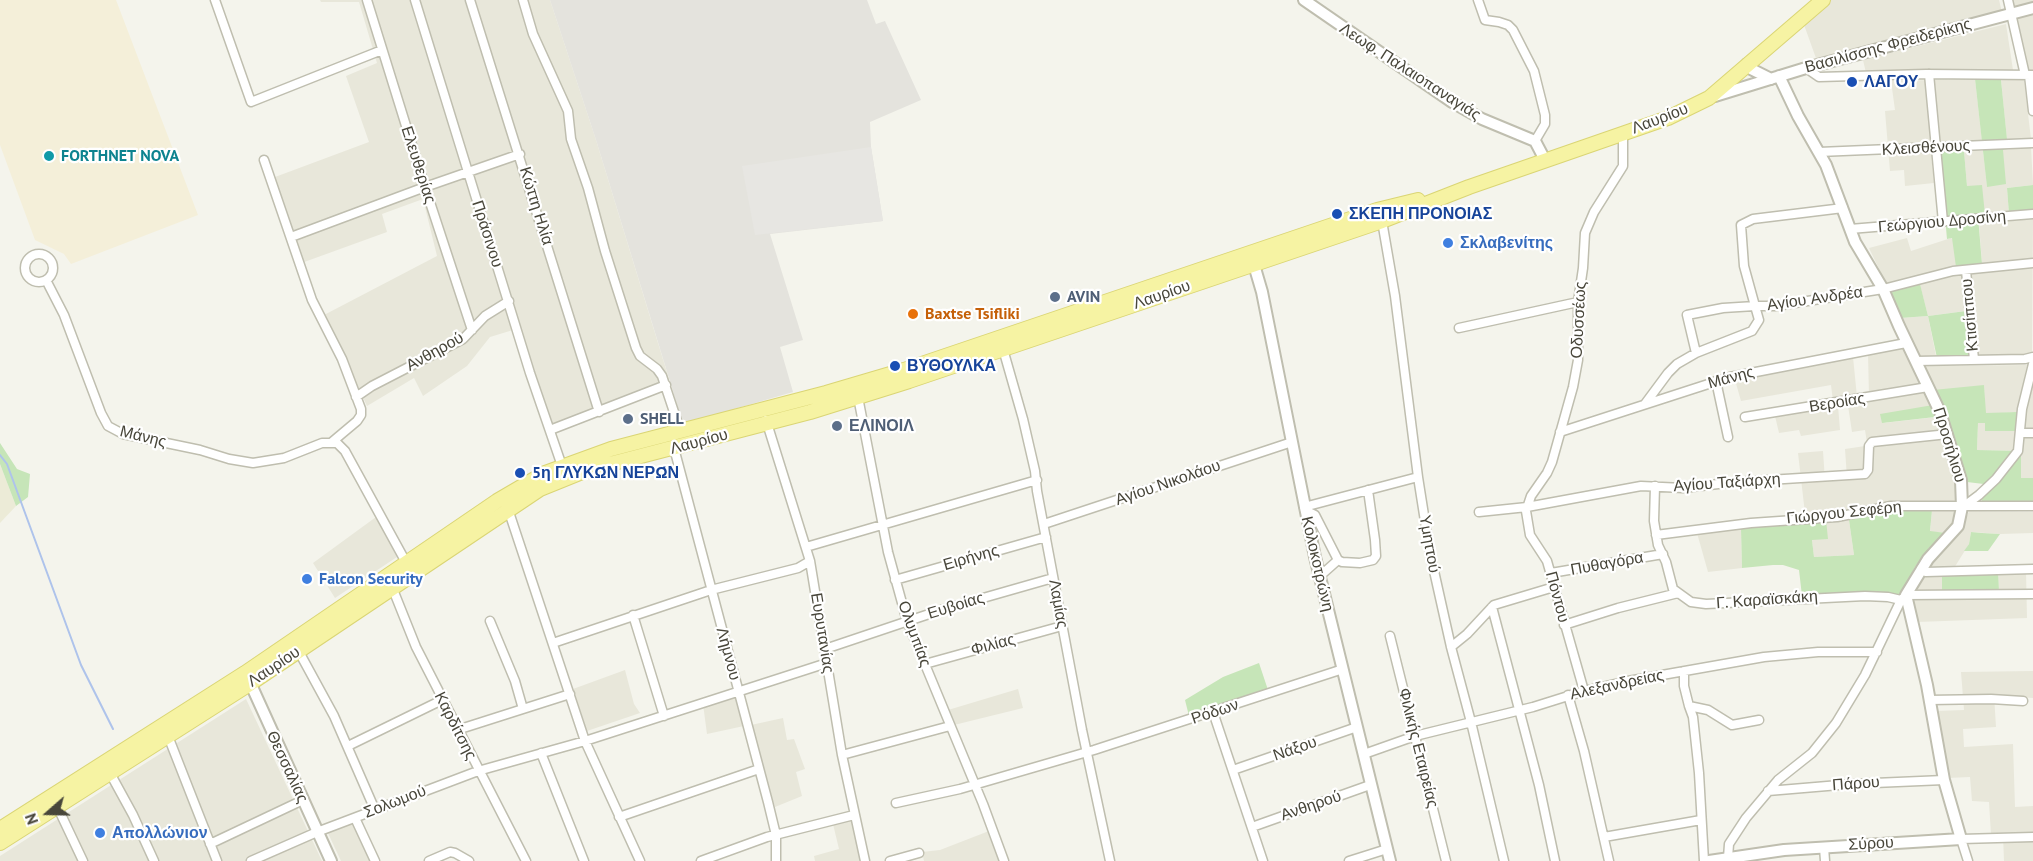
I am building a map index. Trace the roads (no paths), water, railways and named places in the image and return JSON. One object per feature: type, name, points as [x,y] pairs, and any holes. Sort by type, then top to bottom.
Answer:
[{"type":"main road","name":"Λαυρίου","points":[[0,843],[168,736],[248,678],[410,568],[526,482],[562,466],[609,450],[904,370],[1252,258],[1382,221],[1469,187],[1668,118],[1708,98],[1823,0]]},
{"type":"main road","name":"Λαυρίου","points":[[0,829],[298,650],[392,587],[410,568],[540,489],[577,474],[767,424],[909,381],[1003,349],[1377,210],[1469,187]]},
{"type":"street","points":[[215,0],[251,102],[382,50]]},
{"type":"street","name":"Ελευθερίας","points":[[367,0],[472,330]]},
{"type":"street","name":"Πράσινου","points":[[415,0],[562,466]]},
{"type":"street","name":"Κώττη Ηλία","points":[[470,0],[599,412]]},
{"type":"street","points":[[523,0],[533,34],[568,111],[571,139],[636,348],[640,356],[657,369],[666,385],[680,430]]},
{"type":"street","name":"Λεωφ. Παλαιοπαναγιάς","points":[[1304,0],[1452,102],[1482,119],[1535,141]]},
{"type":"street","points":[[1478,0],[1485,21],[1499,22],[1508,25],[1513,30],[1534,71],[1545,115],[1545,124],[1535,141],[1545,160]]},
{"type":"street","points":[[2008,0],[2029,75],[2033,111]]},
{"type":"street","name":"Βασιλίσσης Φρειδερίκης","points":[[1708,98],[1806,68],[2033,8]]},
{"type":"street","points":[[1748,64],[1751,69],[1775,77]]},
{"type":"street","points":[[1806,68],[1819,77],[1929,74],[2029,75]]},
{"type":"street","points":[[1929,74],[1944,222]]},
{"type":"street","name":"Προσήλιου","points":[[1775,77],[1826,165],[1850,229],[1883,289],[1928,387],[1948,434],[1961,480],[1962,507],[1958,526],[1930,555],[1904,598]]},
{"type":"street","name":"Οδυσσέως","points":[[1527,507],[1531,496],[1547,473],[1573,387],[1578,360],[1578,302],[1585,233],[1594,212],[1623,166],[1623,134]]},
{"type":"street","name":"Κλεισθένους","points":[[1819,152],[2033,143]]},
{"type":"street","points":[[291,237],[520,154]]},
{"type":"street","name":"Μάνης","points":[[46,280],[64,315],[104,420],[113,430],[253,463],[284,458],[320,443],[332,442],[360,418],[361,409],[342,359],[316,310],[264,160]]},
{"type":"street","points":[[1696,353],[1686,315],[1723,308],[1755,306],[1744,267],[1742,225],[1753,219],[1843,208]]},
{"type":"street","name":"Γεώργιου Δροσίνη","points":[[1850,229],[2033,214]]},
{"type":"street","name":"Υμηττού","points":[[1382,221],[1398,319],[1430,553],[1504,861]]},
{"type":"street","name":"Κολοκοτρώνη","points":[[1252,258],[1262,292],[1304,508],[1390,861]]},
{"type":"street","name":"Αγίου Ανδρέα","points":[[1645,404],[1677,364],[1696,353],[1752,332],[1759,320],[1755,306],[1776,306],[1883,289],[1966,270],[2033,263]]},
{"type":"street","name":"Κτισίππου","points":[[1966,270],[1974,360]]},
{"type":"street","name":"Ανθηρού","points":[[356,397],[372,386],[460,341],[485,316],[509,301]]},
{"type":"street","points":[[1459,328],[1578,302]]},
{"type":"street","name":"Μάνης","points":[[1560,432],[1746,373],[1906,343]]},
{"type":"street","name":"Λαμίας","points":[[1003,349],[1037,480],[1036,491],[1086,752],[1110,861]]},
{"type":"street","points":[[1916,361],[2033,357]]},
{"type":"street","points":[[1962,507],[2000,475],[2018,451],[2022,409],[2033,364]]},
{"type":"street","points":[[1716,381],[1728,436]]},
{"type":"street","points":[[550,430],[666,385]]},
{"type":"street","name":"Βεροίας","points":[[1745,417],[1928,387]]},
{"type":"street","name":"Ολυμπίας","points":[[858,397],[882,524],[907,621],[976,785],[1004,861]]},
{"type":"street","name":"Ευρυτανίας","points":[[763,409],[810,561],[842,754],[865,861]]},
{"type":"street","points":[[2020,433],[2033,433]]},
{"type":"street","name":"Αγίου Ταξιάρχη","points":[[1479,512],[1527,507],[1633,487],[1683,488],[1736,482],[1865,474],[1868,470],[1869,446],[1872,442],[1948,434]]},
{"type":"street","points":[[332,442],[345,451],[410,568]]},
{"type":"street","name":"Αγίου Νικολάου","points":[[1044,524],[1292,442]]},
{"type":"street","name":"Λήμνου","points":[[674,448],[776,835],[776,861]]},
{"type":"street","points":[[1304,508],[1418,477]]},
{"type":"street","points":[[806,547],[1037,480]]},
{"type":"street","points":[[1564,625],[1678,593],[1671,583],[1656,535],[1653,513],[1655,486]]},
{"type":"street","points":[[1304,508],[1315,515],[1338,560],[1360,562],[1373,560],[1376,556],[1373,516],[1368,490]]},
{"type":"street","name":"Γιώργου Σεφέρη","points":[[1656,535],[1751,523],[1837,517],[1892,506],[2033,506]]},
{"type":"street","name":"Πόντου","points":[[1527,507],[1530,535],[1545,556],[1551,573],[1584,691]]},
{"type":"street","points":[[508,509],[585,741],[640,861]]},
{"type":"street","name":"Ειρήνης","points":[[895,580],[1046,537]]},
{"type":"street","name":"Πυθαγόρα","points":[[1551,573],[1663,554]]},
{"type":"street","points":[[1320,576],[1338,560]]},
{"type":"street","points":[[553,643],[711,590],[798,568],[810,561]]},
{"type":"street","points":[[1921,569],[1926,572],[2033,569]]},
{"type":"street","name":"Ευβοίας","points":[[825,649],[907,621],[1053,578]]},
{"type":"street","name":"Καρδίτσης","points":[[392,587],[409,633],[526,861]]},
{"type":"street","points":[[1451,646],[1467,634],[1492,607],[1554,587]]},
{"type":"street","name":"Γ. Καραϊσκάκη","points":[[1678,593],[1691,602],[1699,604],[1865,596],[1904,598],[2033,594]]},
{"type":"street","points":[[1728,858],[1729,844],[1735,833],[1768,791],[1780,778],[1812,753],[1843,712],[1904,598]]},
{"type":"street","points":[[1904,598],[1929,700],[1944,780],[1968,861]]},
{"type":"street","points":[[1492,607],[1539,785],[1555,861]]},
{"type":"street","points":[[633,615],[664,716]]},
{"type":"street","points":[[490,621],[515,681],[523,709]]},
{"type":"street","name":"Φιλίας","points":[[924,664],[1062,626]]},
{"type":"street","name":"Φιλικής Εταιρείας","points":[[1390,636],[1446,861]]},
{"type":"street","points":[[298,650],[334,716],[375,810]]},
{"type":"street","name":"Αλεξανδρείας","points":[[1364,754],[1415,736],[1518,711],[1568,695],[1684,671],[1764,657],[1818,652],[1877,652]]},
{"type":"street","name":"Σολωμού","points":[[251,861],[317,832],[478,771],[585,741],[827,663]]},
{"type":"street","name":"Ρόδων","points":[[896,803],[976,785],[1213,712],[1343,669]]},
{"type":"street","points":[[1684,671],[1684,686],[1693,717],[1704,861]]},
{"type":"street","name":"Θεσσαλίας","points":[[248,678],[331,861]]},
{"type":"street","points":[[457,730],[570,694]]},
{"type":"street","points":[[1568,695],[1609,861]]},
{"type":"street","points":[[348,746],[442,700]]},
{"type":"street","points":[[1929,700],[2023,701]]},
{"type":"street","points":[[1689,706],[1708,710],[1732,725],[1759,720]]},
{"type":"street","points":[[1213,712],[1263,861]]},
{"type":"street","points":[[842,754],[950,726]]},
{"type":"street","name":"Νάξου","points":[[1233,770],[1357,727]]},
{"type":"street","points":[[168,736],[217,861]]},
{"type":"street","points":[[542,753],[584,861]]},
{"type":"street","points":[[619,817],[759,769]]},
{"type":"street","points":[[110,773],[154,861]]},
{"type":"street","name":"Πάρου","points":[[1768,791],[1851,784],[1944,780]]},
{"type":"street","name":"Ανθηρού","points":[[1252,827],[1370,785]]},
{"type":"street","points":[[210,844],[303,800]]},
{"type":"street","points":[[57,806],[83,861]]},
{"type":"street","points":[[701,861],[776,835],[854,815]]},
{"type":"street","points":[[355,818],[375,861]]},
{"type":"street","points":[[1604,837],[1701,820]]},
{"type":"street","name":"Σύρου","points":[[1709,861],[1824,847],[2033,837]]},
{"type":"street","points":[[1824,847],[1826,861]]},
{"type":"street","points":[[1349,861],[1387,849]]},
{"type":"street","points":[[429,861],[450,852],[469,861]]},
{"type":"street","points":[[890,861],[919,853]]},
{"type":"waterway","points":[[0,455],[7,464],[81,665],[113,729]]},
{"type":"place","name":"ΛΑΓΟΥ","points":[[1852,82]]},
{"type":"place","name":"FORTHNET NOVA","points":[[49,156]]},
{"type":"place","name":"ΣΚΕΠΗ ΠΡΟΝΟΙΑΣ","points":[[1337,214]]},
{"type":"place","name":"Σκλαβενίτης","points":[[1448,243]]},
{"type":"place","name":"AVIN","points":[[1055,297]]},
{"type":"place","name":"Baxtse Tsifliki","points":[[913,314]]},
{"type":"place","name":"ΒΥΘΟΥΛΚΑ","points":[[895,366]]},
{"type":"place","name":"SHELL","points":[[628,419]]},
{"type":"place","name":"ΕΛΙΝΟΙΛ","points":[[837,426]]},
{"type":"place","name":"5η ΓΛΥΚΏΝ ΝΕΡΏΝ","points":[[520,473]]},
{"type":"place","name":"Falcon Security","points":[[307,579]]},
{"type":"place","name":"Απολλώνιον","points":[[100,833]]}]
